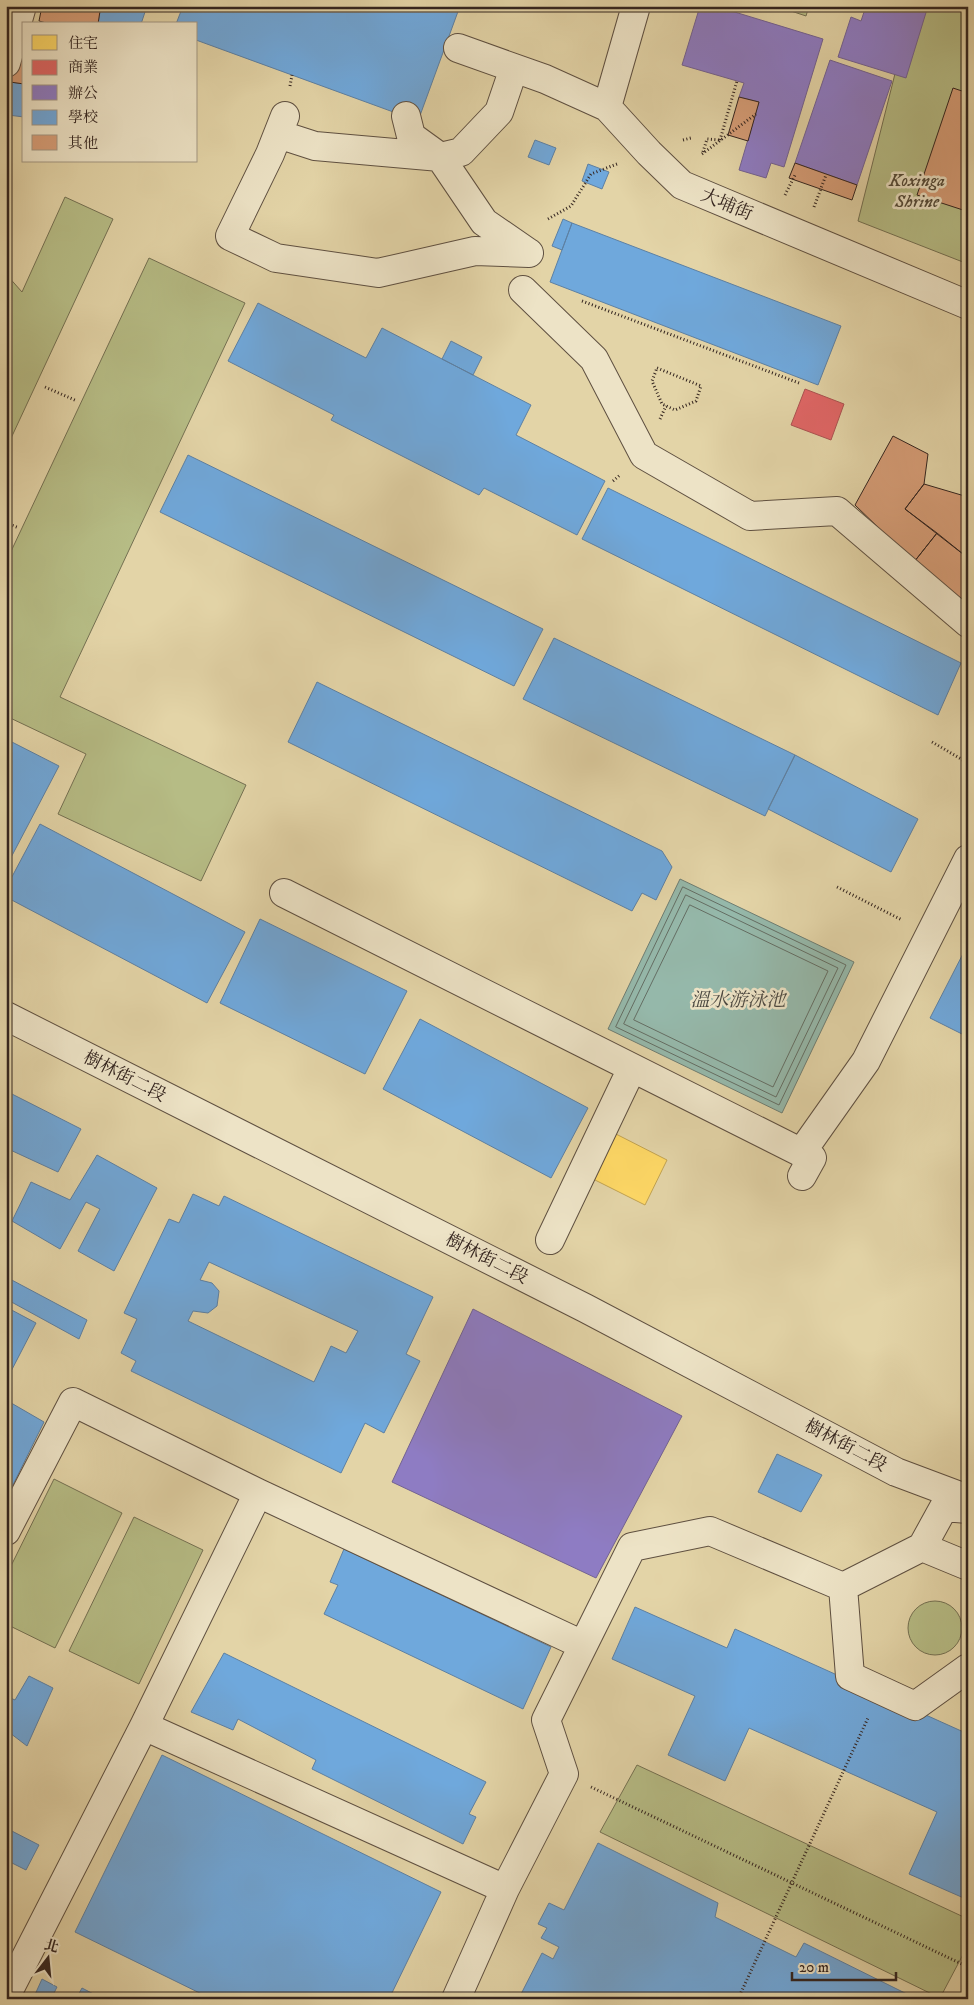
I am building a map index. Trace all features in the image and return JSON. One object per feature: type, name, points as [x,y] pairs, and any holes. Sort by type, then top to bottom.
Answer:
[{"type":"street","points":[[6,63],[22,6]]},
{"type":"street","points":[[458,48],[545,78],[607,107],[636,6]]},
{"type":"street","points":[[406,116],[411,136],[440,157],[484,222],[530,253],[474,251],[378,273],[276,258],[230,236],[282,125],[315,146],[440,157],[461,152],[498,112],[514,68]]},
{"type":"street","name":"大埔街","points":[[607,107],[649,153],[682,185],[968,305]]},
{"type":"street","points":[[523,290],[594,359],[644,455],[750,516],[837,511],[968,623]]},
{"type":"street","points":[[284,893],[632,1068],[802,1164],[866,1061],[968,858]]},
{"type":"street","name":"樹林街二段","points":[[6,1016],[585,1308],[896,1472],[968,1499]]},
{"type":"street","points":[[550,1240],[632,1068]]},
{"type":"street","points":[[6,1531],[73,1402],[258,1493],[582,1645]]},
{"type":"street","points":[[6,1996],[144,1726],[258,1493]]},
{"type":"street","points":[[456,1999],[505,1889],[564,1774],[546,1720],[632,1547],[710,1531],[843,1587],[922,1547],[944,1507],[968,1509]]},
{"type":"street","points":[[922,1547],[968,1566]]},
{"type":"street","points":[[843,1587],[850,1676],[916,1706],[968,1668]]},
{"type":"street","points":[[144,1726],[505,1889]]},
{"type":"path","points":[[720,140],[736,81]]},
{"type":"path","points":[[720,140],[707,139],[702,154],[756,114]]},
{"type":"path","points":[[680,141],[691,138]]},
{"type":"path","points":[[548,218],[571,206],[591,174],[624,162]]},
{"type":"path","points":[[784,197],[795,175]]},
{"type":"path","points":[[817,198],[826,175]]},
{"type":"path","points":[[575,298],[799,383]]},
{"type":"path","points":[[656,368],[702,386],[696,401],[675,410],[662,404],[652,381],[656,368]]},
{"type":"path","points":[[45,387],[77,401]]},
{"type":"path","points":[[6,523],[19,528]]},
{"type":"path","points":[[932,742],[968,763]]},
{"type":"path","points":[[837,888],[930,934]]},
{"type":"path","points":[[738,1999],[881,1690]]},
{"type":"path","points":[[564,1774],[968,1967]]},
{"type":"green space","points":[[776,6],[809,6],[806,16]]},
{"type":"green space","name":"Koxinga Shrine","points":[[912,6],[968,6],[968,264],[858,221]]},
{"type":"green space","points":[[65,197],[113,219],[6,449],[6,274],[22,292]]},
{"type":"green space","points":[[149,258],[245,303],[60,697],[246,785],[201,881],[58,814],[86,754],[6,716],[6,562]]},
{"type":"green space","points":[[54,1479],[122,1513],[55,1648],[6,1624],[6,1576]]},
{"type":"green space","points":[[134,1517],[203,1550],[139,1684],[69,1651]]},
{"type":"green space","points":[[935,1601],[945,1603],[954,1609],[960,1618],[962,1628],[960,1638],[954,1647],[945,1653],[935,1655],[925,1653],[916,1647],[910,1638],[908,1628],[910,1618],[916,1609],[925,1603]]},
{"type":"green space","points":[[637,1765],[968,1919],[968,1945],[940,1998],[600,1832]]},
{"type":"water","name":"溫水游泳池","points":[[680,879],[854,962],[782,1113],[608,1029]]},
{"type":"building: 住宅","points":[[614,1133],[667,1160],[645,1205],[591,1178]]},
{"type":"building: 商業","points":[[805,389],[844,404],[831,440],[791,425]]},
{"type":"building: 辦公","points":[[700,6],[715,6],[823,39],[784,167],[771,163],[766,178],[739,170],[759,102],[739,97],[744,83],[682,65]]},
{"type":"building: 辦公","points":[[866,6],[928,6],[906,78],[838,57],[851,17],[861,21]]},
{"type":"building: 辦公","points":[[830,60],[892,81],[857,185],[795,163]]},
{"type":"building: 辦公","points":[[473,1309],[682,1416],[596,1578],[392,1482]]},
{"type":"building: 學校","points":[[90,6],[147,6],[142,22],[98,22],[100,11],[90,8]]},
{"type":"building: 學校","points":[[183,6],[460,6],[418,121],[198,41],[198,22],[177,22]]},
{"type":"building: 學校","points":[[10,82],[22,84],[22,117],[8,115]]},
{"type":"building: 學校","points":[[535,140],[556,148],[549,165],[528,157]]},
{"type":"building: 學校","points":[[588,164],[609,172],[602,189],[582,181]]},
{"type":"building: 學校","points":[[563,219],[572,223],[562,250],[552,246]]},
{"type":"building: 學校","points":[[572,223],[841,326],[818,385],[550,282]]},
{"type":"building: 學校","points":[[258,303],[366,358],[382,328],[531,405],[516,435],[605,481],[577,535],[484,488],[479,495],[331,420],[334,415],[228,361]]},
{"type":"building: 學校","points":[[451,341],[482,357],[473,375],[442,359]]},
{"type":"building: 學校","points":[[188,455],[543,629],[514,686],[160,512]]},
{"type":"building: 學校","points":[[608,488],[961,663],[938,715],[582,539]]},
{"type":"building: 學校","points":[[554,638],[795,755],[765,816],[523,699]]},
{"type":"building: 學校","points":[[317,682],[662,851],[672,867],[656,900],[642,893],[632,911],[288,742]]},
{"type":"building: 學校","points":[[6,739],[59,766],[6,867]]},
{"type":"building: 學校","points":[[795,755],[918,819],[891,872],[768,809]]},
{"type":"building: 學校","points":[[40,824],[245,932],[207,1003],[6,897],[6,888]]},
{"type":"building: 學校","points":[[260,919],[407,991],[365,1074],[220,1003]]},
{"type":"building: 學校","points":[[968,944],[968,1037],[930,1018]]},
{"type":"building: 學校","points":[[420,1019],[588,1108],[551,1178],[383,1089]]},
{"type":"building: 學校","points":[[6,1091],[81,1129],[58,1172],[6,1148]]},
{"type":"building: 學校","points":[[97,1155],[157,1188],[114,1271],[78,1251],[100,1209],[86,1202],[60,1249],[12,1221],[31,1182],[70,1200]]},
{"type":"building: 學校","points":[[193,1194],[219,1206],[224,1196],[433,1297],[406,1354],[420,1361],[384,1433],[365,1423],[341,1473],[131,1371],[136,1361],[121,1353],[137,1319],[124,1313],[169,1219],[179,1223]],"holes":[[[209,1262],[358,1331],[346,1353],[331,1346],[314,1382],[188,1321],[193,1311],[208,1313],[217,1306],[219,1291],[212,1283],[200,1280]]]},
{"type":"building: 學校","points":[[8,1278],[87,1320],[79,1339],[6,1299]]},
{"type":"building: 學校","points":[[6,1307],[36,1323],[6,1381]]},
{"type":"building: 學校","points":[[6,1400],[44,1422],[6,1499]]},
{"type":"building: 學校","points":[[777,1454],[822,1475],[801,1512],[758,1492]]},
{"type":"building: 學校","points":[[344,1549],[551,1647],[523,1709],[324,1614],[338,1585],[330,1582]]},
{"type":"building: 學校","points":[[635,1607],[727,1648],[735,1629],[968,1734],[968,1896],[966,1899],[909,1874],[937,1812],[749,1728],[725,1781],[668,1755],[695,1696],[612,1659]]},
{"type":"building: 學校","points":[[224,1653],[486,1782],[469,1814],[476,1817],[463,1844],[312,1769],[316,1760],[238,1719],[233,1730],[191,1712]]},
{"type":"building: 學校","points":[[29,1676],[53,1688],[27,1746],[10,1733],[6,1738],[6,1696],[15,1700]]},
{"type":"building: 學校","points":[[162,1755],[441,1892],[389,1999],[212,1999],[75,1932]]},
{"type":"building: 學校","points":[[6,1828],[39,1845],[26,1870],[10,1862],[6,1869]]},
{"type":"building: 學校","points":[[598,1843],[718,1903],[715,1917],[796,1957],[804,1943],[917,1999],[519,1998],[542,1953],[553,1959],[559,1947],[541,1938],[547,1928],[538,1924],[549,1903],[564,1910]]},
{"type":"building: 學校","points":[[42,1979],[57,1987],[51,1999],[33,1999]]},
{"type":"building: 學校","points":[[82,1988],[103,1999],[76,1999]]},
{"type":"building: 其他","points":[[42,6],[85,6],[100,11],[98,22],[39,21]]},
{"type":"building: 其他","points":[[18,48],[22,49],[22,84],[10,82]]},
{"type":"building: 其他","points":[[953,88],[968,93],[968,196],[963,210],[917,195]]},
{"type":"building: 其他","points":[[739,97],[759,102],[748,141],[728,135]]},
{"type":"building: 其他","points":[[795,163],[857,185],[852,200],[789,178]]},
{"type":"building: 其他","points":[[893,436],[928,454],[924,484],[905,509],[937,533],[914,562],[855,505]]},
{"type":"building: 其他","points":[[924,484],[968,497],[968,558],[905,509]]},
{"type":"building: 其他","points":[[937,533],[968,558],[968,604],[914,562]]}]
